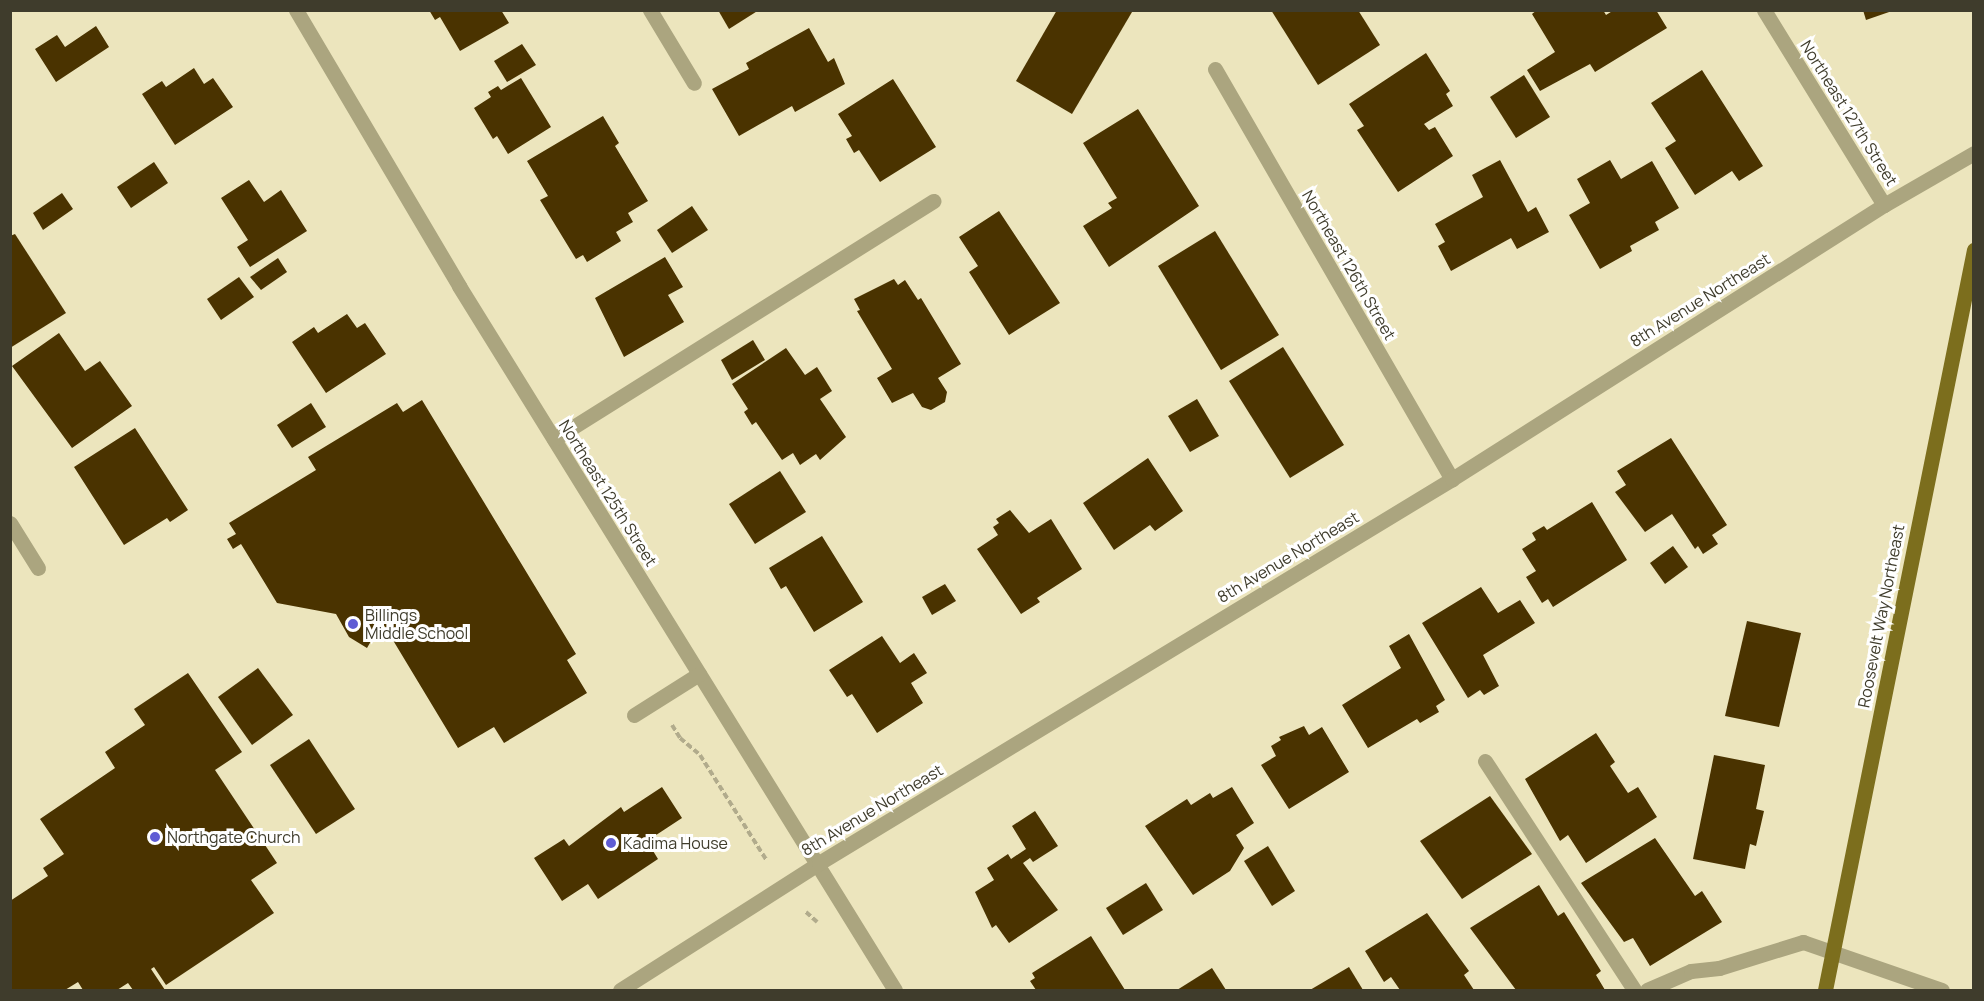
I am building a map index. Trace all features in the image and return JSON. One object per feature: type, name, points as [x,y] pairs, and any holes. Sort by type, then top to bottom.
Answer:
[{"type":"main road","name":"Roosevelt Way Northeast","points":[[1824,990],[1974,250]]},
{"type":"street","name":"Northeast 125th Street","points":[[296,10],[554,439],[819,863],[895,990]]},
{"type":"street","points":[[650,10],[694,83]]},
{"type":"street","name":"Northeast 127th Street","points":[[1764,10],[1884,204]]},
{"type":"street","name":"Northeast 126th Street","points":[[1215,69],[1452,479]]},
{"type":"street","name":"8th Avenue Northeast","points":[[620,990],[819,863],[1452,479],[1884,204],[1974,153]]},
{"type":"street","points":[[554,439],[933,201]]},
{"type":"street","points":[[10,523],[38,568]]},
{"type":"street","points":[[634,715],[699,674]]},
{"type":"street","points":[[1485,761],[1634,990]]},
{"type":"street","points":[[1647,990],[1691,971],[1719,968],[1803,942],[1942,990]]},
{"type":"path","points":[[667,717],[680,738],[700,755],[768,862]]},
{"type":"building","points":[[429,10],[501,10],[509,23],[460,51],[440,17],[435,20]]},
{"type":"building","points":[[718,10],[759,10],[729,29]]},
{"type":"building","points":[[1057,10],[1132,12],[1072,114],[1016,81]]},
{"type":"building","points":[[1271,10],[1358,10],[1380,45],[1318,85]]},
{"type":"building","points":[[1537,10],[1603,10],[1606,15],[1614,10],[1656,10],[1667,28],[1595,72],[1590,64],[1540,91],[1527,70],[1555,52],[1532,14]]},
{"type":"building","points":[[1863,10],[1892,10],[1892,11],[1866,20]]},
{"type":"building","points":[[96,26],[109,47],[56,82],[35,49],[57,35],[65,47]]},
{"type":"building","points":[[809,28],[828,62],[834,58],[845,84],[795,112],[792,106],[739,136],[712,89],[749,69],[746,63]]},
{"type":"building","points":[[522,44],[536,65],[507,82],[494,61]]},
{"type":"building","points":[[1426,53],[1450,91],[1446,94],[1453,106],[1424,124],[1429,130],[1435,127],[1453,156],[1398,192],[1357,130],[1364,126],[1349,104]]},
{"type":"building","points":[[194,68],[204,84],[213,78],[233,107],[175,145],[142,94],[162,81],[166,87]]},
{"type":"building","points":[[1702,70],[1763,166],[1739,181],[1732,171],[1695,195],[1665,148],[1676,141],[1651,103]]},
{"type":"building","points":[[1524,75],[1550,117],[1516,138],[1490,97]]},
{"type":"building","points":[[521,78],[551,127],[508,154],[497,136],[493,139],[474,108],[491,97],[488,92],[498,86],[501,90]]},
{"type":"building","points":[[893,79],[936,147],[880,182],[859,150],[854,153],[846,139],[852,136],[838,114]]},
{"type":"building","points":[[1138,109],[1199,206],[1109,267],[1083,226],[1112,208],[1108,203],[1117,198],[1083,143]]},
{"type":"building","points":[[603,116],[619,143],[615,146],[648,201],[628,213],[633,222],[616,232],[621,241],[587,262],[583,255],[576,259],[540,200],[548,196],[527,161]]},
{"type":"building","points":[[1500,160],[1528,212],[1536,207],[1549,232],[1517,249],[1511,238],[1451,271],[1438,246],[1445,242],[1435,224],[1483,197],[1472,175]]},
{"type":"building","points":[[1610,160],[1621,179],[1652,161],[1679,208],[1655,222],[1659,230],[1630,246],[1632,251],[1600,269],[1569,215],[1590,203],[1577,179]]},
{"type":"building","points":[[154,162],[168,183],[131,208],[117,187]]},
{"type":"building","points":[[249,180],[264,202],[281,190],[307,231],[250,267],[237,247],[248,240],[221,198]]},
{"type":"building","points":[[62,193],[73,209],[43,230],[33,213]]},
{"type":"building","points":[[692,206],[708,230],[672,253],[657,230]]},
{"type":"building","points":[[999,211],[1060,303],[1009,335],[969,272],[978,266],[959,237]]},
{"type":"building","points":[[1215,231],[1279,335],[1221,370],[1158,266]]},
{"type":"building","points":[[15,234],[66,313],[10,348],[10,236]]},
{"type":"building","points":[[665,257],[683,287],[668,295],[684,322],[624,357],[595,298]]},
{"type":"building","points":[[278,258],[287,272],[261,290],[250,277]]},
{"type":"building","points":[[239,277],[254,297],[221,320],[207,299]]},
{"type":"building","points":[[894,279],[898,285],[905,280],[918,300],[921,298],[961,364],[938,378],[947,392],[945,402],[931,410],[922,407],[913,393],[892,403],[877,378],[892,369],[857,311],[860,310],[854,299]]},
{"type":"building","points":[[347,314],[357,328],[365,323],[386,354],[326,393],[292,342],[314,327],[318,333]]},
{"type":"building","points":[[59,333],[85,371],[100,361],[132,406],[72,448],[12,366]]},
{"type":"building","points":[[753,340],[765,360],[732,380],[721,360]]},
{"type":"building","points":[[1283,347],[1344,445],[1290,478],[1229,381]]},
{"type":"building","points":[[786,348],[805,375],[817,367],[832,391],[820,399],[846,437],[820,460],[816,454],[800,465],[793,453],[782,460],[756,422],[752,425],[744,412],[748,409],[732,384]]},
{"type":"building","points":[[1197,399],[1219,436],[1190,452],[1168,416]]},
{"type":"building","points":[[422,400],[576,654],[567,660],[587,693],[504,743],[494,727],[458,748],[382,622],[367,648],[349,637],[336,614],[277,603],[241,544],[233,549],[227,539],[236,534],[229,523],[316,470],[308,457],[397,403],[403,412]]},
{"type":"building","points":[[311,403],[326,427],[292,448],[277,425]]},
{"type":"building","points":[[135,428],[188,510],[170,522],[167,518],[124,545],[74,467]]},
{"type":"building","points":[[1671,438],[1727,525],[1712,535],[1718,544],[1703,554],[1698,546],[1695,549],[1672,514],[1645,532],[1615,492],[1626,485],[1617,471]]},
{"type":"building","points":[[1148,458],[1183,511],[1155,531],[1150,525],[1114,550],[1083,503]]},
{"type":"building","points":[[780,471],[806,512],[755,544],[729,504]]},
{"type":"building","points":[[1592,502],[1627,560],[1553,607],[1548,599],[1542,603],[1526,577],[1536,571],[1522,549],[1536,540],[1532,533],[1544,526],[1547,530]]},
{"type":"building","points":[[1010,510],[1029,533],[1051,519],[1082,569],[1037,598],[1040,602],[1021,614],[977,549],[998,535],[993,527],[999,523],[996,519]]},
{"type":"building","points":[[822,536],[863,602],[814,632],[786,586],[781,589],[769,568]]},
{"type":"building","points":[[1673,546],[1688,567],[1665,584],[1650,563]]},
{"type":"building","points":[[945,584],[956,601],[932,615],[922,597]]},
{"type":"building","points":[[1481,587],[1498,613],[1520,600],[1535,623],[1483,655],[1499,686],[1484,695],[1480,690],[1468,698],[1422,623]]},
{"type":"building","points":[[1747,621],[1801,633],[1779,727],[1725,716]]},
{"type":"building","points":[[1409,634],[1445,700],[1436,706],[1439,712],[1420,723],[1417,719],[1368,748],[1342,705],[1401,668],[1389,646]]},
{"type":"building","points":[[882,636],[900,663],[914,653],[927,673],[911,683],[923,703],[877,733],[852,694],[847,697],[829,670]]},
{"type":"building","points":[[258,668],[293,715],[252,745],[218,697]]},
{"type":"building","name":"Northgate Church","points":[[188,673],[242,752],[215,770],[277,863],[251,880],[274,913],[166,985],[154,967],[151,969],[165,990],[133,990],[128,983],[117,990],[83,990],[78,982],[65,990],[10,990],[10,901],[48,876],[43,868],[64,854],[40,819],[115,768],[105,752],[145,725],[134,709]]},
{"type":"building","points":[[1304,726],[1309,735],[1322,727],[1349,772],[1289,809],[1261,765],[1276,756],[1271,746],[1281,740],[1279,737]]},
{"type":"building","points":[[1596,733],[1615,762],[1610,766],[1628,793],[1638,787],[1657,817],[1586,863],[1568,835],[1560,841],[1525,779]]},
{"type":"building","points":[[309,739],[355,809],[316,834],[270,765]]},
{"type":"building","points":[[1714,755],[1765,765],[1756,809],[1764,811],[1756,846],[1750,844],[1745,869],[1693,859]]},
{"type":"building","name":"Kadima House","points":[[662,787],[682,818],[647,841],[658,859],[598,899],[588,884],[562,901],[534,858],[564,839],[569,846],[621,807],[624,812]]},
{"type":"building","points":[[1232,787],[1254,823],[1236,835],[1244,848],[1230,871],[1193,895],[1145,826],[1187,799],[1191,805],[1210,793],[1213,798]]},
{"type":"building","points":[[1490,796],[1532,854],[1462,899],[1420,841]]},
{"type":"building","points":[[1035,811],[1058,846],[1033,862],[1030,858],[1023,863],[1058,910],[1009,943],[996,925],[992,928],[975,892],[994,880],[987,868],[1008,854],[1011,859],[1026,849],[1012,826]]},
{"type":"building","points":[[1655,838],[1695,896],[1702,891],[1722,922],[1650,966],[1633,938],[1624,942],[1581,883]]},
{"type":"building","points":[[1268,846],[1295,891],[1272,906],[1244,861]]},
{"type":"building","points":[[1146,883],[1163,910],[1123,935],[1106,908]]},
{"type":"building","points":[[1539,885],[1558,916],[1564,912],[1601,971],[1596,975],[1605,990],[1516,990],[1470,928]]},
{"type":"building","points":[[1427,913],[1469,971],[1464,975],[1474,990],[1400,990],[1391,977],[1384,982],[1365,951]]},
{"type":"building","points":[[1091,936],[1125,990],[1036,990],[1030,981],[1035,978],[1032,973]]},
{"type":"building","points":[[1349,967],[1363,990],[1310,990]]},
{"type":"building","points":[[1212,968],[1226,990],[1177,990]]},
{"type":"place","name":"Billings Middle School","points":[[353,624]]},
{"type":"place","name":"Northgate Church","points":[[155,837]]},
{"type":"place","name":"Kadima House","points":[[611,843]]}]
